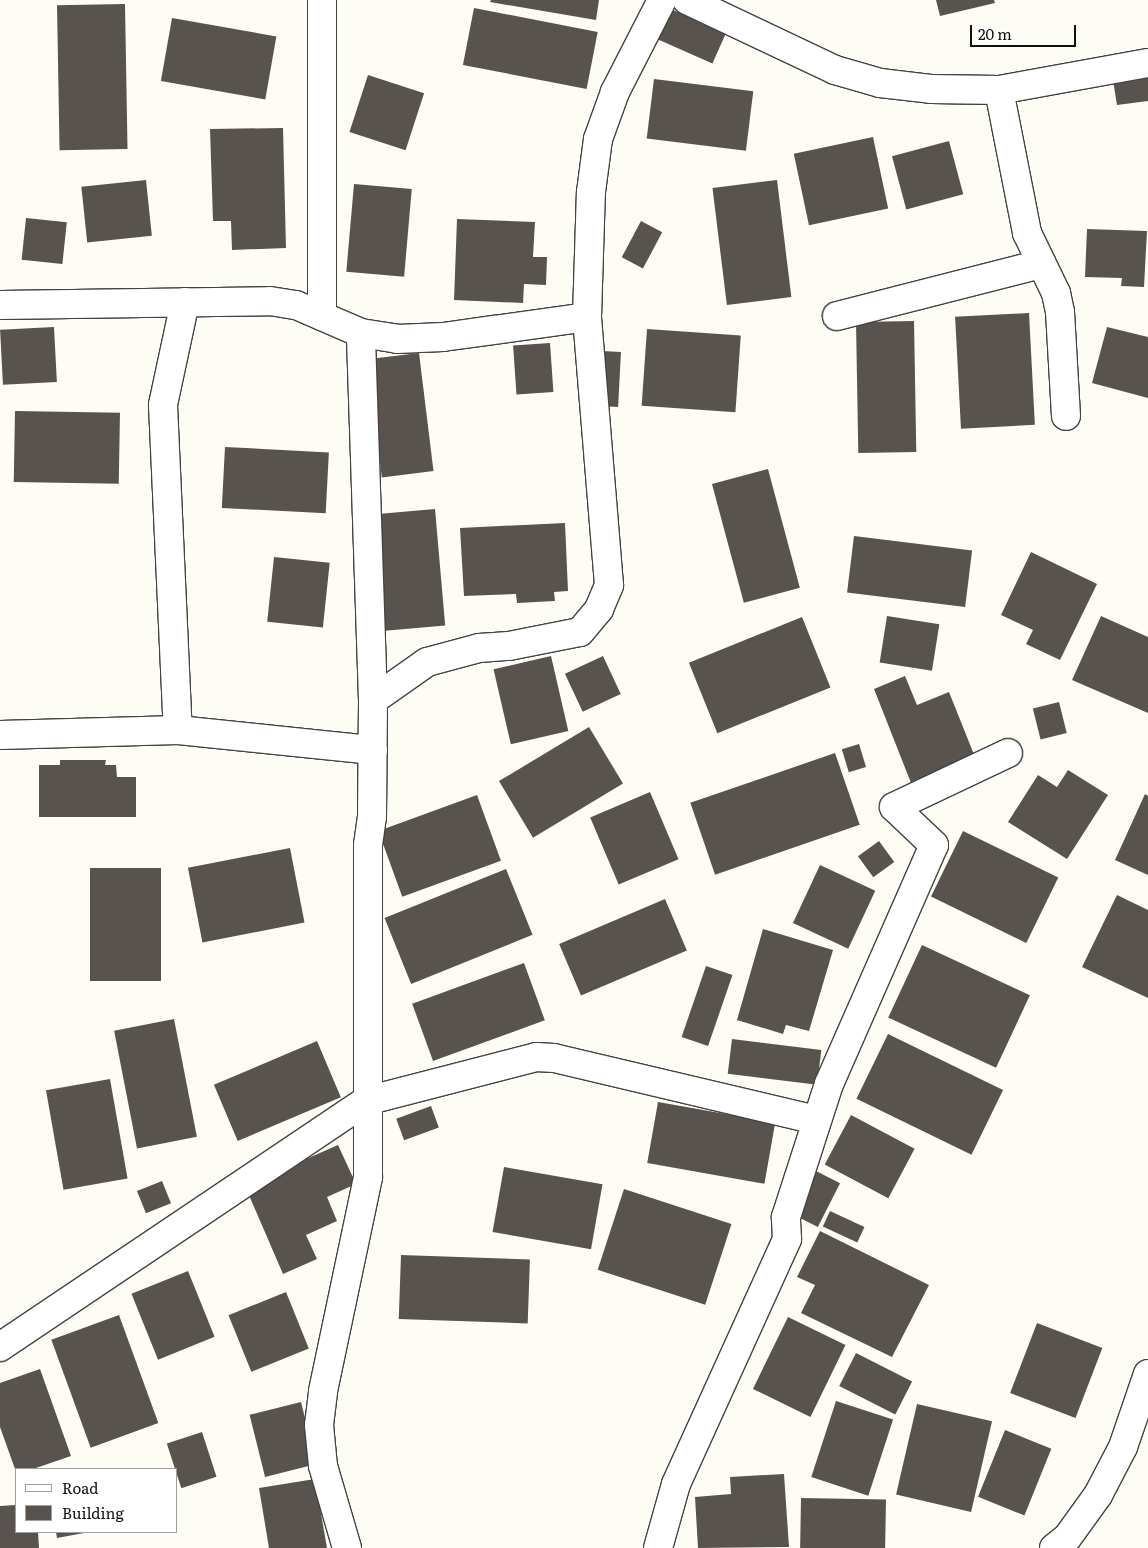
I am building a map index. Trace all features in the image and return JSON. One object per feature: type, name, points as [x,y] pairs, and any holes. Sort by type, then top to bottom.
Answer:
[{"type":"street","points":[[322,0],[322,316]]},
{"type":"street","points":[[373,700],[427,662],[479,648],[509,646],[580,632],[599,609],[609,585],[587,317],[591,192],[598,140],[628,62],[662,0]]},
{"type":"street","points":[[687,0],[835,70],[880,83],[931,89],[1000,90],[1148,63]]},
{"type":"street","points":[[1000,90],[1027,233],[1056,293],[1060,312],[1066,416]]},
{"type":"street","points":[[837,316],[1041,264]]},
{"type":"street","points":[[0,305],[270,301],[296,305],[361,333],[397,339],[443,337],[587,317]]},
{"type":"street","points":[[178,730],[163,405],[185,302]]},
{"type":"street","points":[[348,1548],[323,1466],[319,1426],[323,1391],[368,1177],[366,1101],[368,845],[372,817],[373,700],[361,333]]},
{"type":"street","points":[[0,735],[178,730],[372,750]]},
{"type":"street","points":[[658,1548],[676,1484],[787,1239],[786,1217],[816,1120],[934,845],[894,807],[1008,753]]},
{"type":"street","points":[[0,1347],[366,1101],[536,1057],[554,1058],[816,1120]]},
{"type":"street","points":[[1054,1548],[1067,1538],[1098,1495],[1123,1447],[1148,1374]]},
{"type":"building","points":[[491,0],[599,0],[596,20],[490,2]]},
{"type":"building","points":[[936,0],[994,0],[995,3],[940,16]]},
{"type":"building","points":[[125,4],[128,149],[60,150],[57,5]]},
{"type":"building","points":[[474,8],[598,32],[587,89],[463,65]]},
{"type":"building","points":[[671,9],[726,33],[712,64],[658,39]]},
{"type":"building","points":[[172,18],[276,36],[265,99],[161,81]]},
{"type":"building","points":[[1148,69],[1148,101],[1117,105],[1112,74]]},
{"type":"building","points":[[368,75],[424,93],[406,150],[349,132]]},
{"type":"building","points":[[654,79],[753,91],[746,151],[647,139]]},
{"type":"building","points":[[283,128],[286,248],[232,250],[231,221],[213,221],[210,129]]},
{"type":"building","points":[[873,137],[888,208],[809,225],[794,154]]},
{"type":"building","points":[[949,141],[963,194],[906,209],[892,156]]},
{"type":"building","points":[[146,180],[152,236],[87,242],[81,187]]},
{"type":"building","points":[[777,180],[791,297],[727,305],[712,188]]},
{"type":"building","points":[[354,184],[412,189],[404,277],[346,272]]},
{"type":"building","points":[[26,218],[67,222],[62,264],[22,260]]},
{"type":"building","points":[[457,219],[535,222],[533,257],[547,257],[546,285],[524,284],[523,303],[454,300]]},
{"type":"building","points":[[641,221],[662,232],[643,268],[622,257]]},
{"type":"building","points":[[1087,229],[1147,231],[1144,287],[1121,286],[1122,278],[1085,277]]},
{"type":"building","points":[[1029,313],[1035,425],[961,429],[955,317]]},
{"type":"building","points":[[914,321],[916,452],[858,453],[856,322]]},
{"type":"building","points":[[54,327],[57,382],[3,385],[0,330]]},
{"type":"building","points":[[1107,327],[1148,337],[1148,398],[1092,383]]},
{"type":"building","points":[[647,329],[741,336],[735,412],[642,406]]},
{"type":"building","points":[[550,343],[553,392],[517,394],[513,346]]},
{"type":"building","points":[[602,351],[621,352],[618,407],[599,406]]},
{"type":"building","points":[[419,353],[434,471],[382,477],[367,359]]},
{"type":"building","points":[[15,411],[120,413],[119,484],[14,482]]},
{"type":"building","points":[[225,447],[329,452],[326,513],[222,508]]},
{"type":"building","points":[[768,469],[800,588],[744,603],[712,484]]},
{"type":"building","points":[[435,509],[445,626],[382,631],[372,514]]},
{"type":"building","points":[[565,523],[568,591],[554,592],[555,601],[517,603],[516,594],[464,596],[460,528]]},
{"type":"building","points":[[854,536],[972,551],[965,607],[847,593]]},
{"type":"building","points":[[1031,552],[1097,584],[1060,660],[1026,644],[1033,630],[1001,615]]},
{"type":"building","points":[[274,557],[330,563],[323,627],[267,622]]},
{"type":"building","points":[[887,616],[939,624],[932,671],[880,662]]},
{"type":"building","points":[[1101,616],[1148,637],[1148,713],[1072,680]]},
{"type":"building","points":[[802,617],[830,687],[717,733],[689,663]]},
{"type":"building","points":[[551,656],[568,731],[511,744],[494,669]]},
{"type":"building","points":[[603,656],[621,694],[583,712],[565,674]]},
{"type":"building","points":[[905,676],[917,705],[949,692],[977,762],[913,788],[874,689]]},
{"type":"building","points":[[1059,702],[1067,733],[1041,740],[1033,709]]},
{"type":"building","points":[[589,727],[623,784],[533,838],[499,781]]},
{"type":"building","points":[[859,744],[866,767],[849,772],[842,749]]},
{"type":"building","points":[[835,753],[860,825],[715,875],[690,803]]},
{"type":"building","points":[[60,760],[106,760],[105,765],[116,765],[117,777],[136,777],[136,817],[39,817],[39,765],[60,765]]},
{"type":"building","points":[[1068,770],[1108,795],[1067,859],[1008,822],[1038,775],[1057,787]]},
{"type":"building","points":[[650,792],[679,859],[619,885],[590,817]]},
{"type":"building","points":[[1145,794],[1148,796],[1148,875],[1115,860]]},
{"type":"building","points":[[477,795],[501,861],[402,897],[378,831]]},
{"type":"building","points":[[963,831],[1058,877],[1026,943],[931,897]]},
{"type":"building","points":[[879,841],[894,862],[873,877],[858,856]]},
{"type":"building","points":[[290,848],[305,923],[202,942],[188,868]]},
{"type":"building","points":[[820,865],[875,891],[848,949],[793,923]]},
{"type":"building","points":[[90,868],[161,868],[161,981],[90,981]]},
{"type":"building","points":[[506,869],[533,935],[411,984],[385,918]]},
{"type":"building","points":[[1117,895],[1148,910],[1148,998],[1082,967]]},
{"type":"building","points":[[665,899],[687,951],[581,995],[559,944]]},
{"type":"building","points":[[763,929],[833,950],[809,1031],[786,1025],[783,1034],[737,1020]]},
{"type":"building","points":[[922,945],[1030,995],[996,1068],[888,1018]]},
{"type":"building","points":[[524,963],[545,1020],[433,1061],[412,1004]]},
{"type":"building","points":[[706,966],[732,975],[708,1046],[682,1037]]},
{"type":"building","points":[[174,1019],[197,1137],[137,1148],[114,1031]]},
{"type":"building","points":[[888,1034],[1003,1090],[971,1155],[856,1099]]},
{"type":"building","points":[[732,1039],[821,1050],[817,1085],[728,1074]]},
{"type":"building","points":[[317,1041],[341,1097],[238,1141],[214,1085]]},
{"type":"building","points":[[110,1079],[128,1178],[64,1190],[46,1090]]},
{"type":"building","points":[[658,1102],[775,1123],[764,1184],[647,1163]]},
{"type":"building","points":[[431,1106],[439,1128],[404,1140],[396,1119]]},
{"type":"building","points":[[851,1115],[915,1149],[888,1198],[825,1164]]},
{"type":"building","points":[[338,1145],[356,1184],[327,1197],[337,1221],[306,1235],[317,1259],[283,1274],[245,1186]]},
{"type":"building","points":[[504,1167],[602,1184],[591,1249],[493,1232]]},
{"type":"building","points":[[816,1171],[840,1183],[818,1227],[794,1215]]},
{"type":"building","points":[[162,1181],[171,1203],[146,1213],[137,1191]]},
{"type":"building","points":[[624,1189],[731,1224],[705,1305],[598,1270]]},
{"type":"building","points":[[830,1211],[864,1227],[857,1242],[823,1226]]},
{"type":"building","points":[[820,1231],[929,1285],[892,1357],[801,1313],[815,1285],[797,1277]]},
{"type":"building","points":[[401,1255],[530,1260],[528,1323],[399,1319]]},
{"type":"building","points":[[188,1271],[215,1337],[158,1360],[131,1294]]},
{"type":"building","points":[[286,1292],[309,1349],[251,1372],[229,1315]]},
{"type":"building","points":[[119,1315],[158,1423],[91,1448],[51,1340]]},
{"type":"building","points":[[788,1317],[846,1345],[810,1417],[753,1389]]},
{"type":"building","points":[[1037,1323],[1102,1348],[1075,1418],[1010,1393]]},
{"type":"building","points":[[856,1353],[912,1382],[895,1415],[839,1386]]},
{"type":"building","points":[[40,1369],[71,1456],[36,1468],[15,1469],[0,1427],[0,1383]]},
{"type":"building","points":[[836,1401],[893,1420],[868,1496],[811,1477]]},
{"type":"building","points":[[301,1402],[316,1464],[265,1477],[250,1415]]},
{"type":"building","points":[[917,1404],[992,1421],[971,1512],[896,1495]]},
{"type":"building","points":[[1005,1430],[1051,1449],[1024,1515],[978,1497]]},
{"type":"building","points":[[202,1432],[217,1477],[181,1488],[178,1478],[178,1468],[175,1468],[167,1443]]},
{"type":"building","points":[[784,1474],[789,1547],[698,1548],[695,1497],[731,1494],[730,1477]]},
{"type":"building","points":[[315,1479],[327,1548],[269,1548],[259,1488]]},
{"type":"building","points":[[801,1498],[886,1499],[885,1548],[800,1548]]},
{"type":"building","points":[[15,1505],[15,1533],[38,1533],[39,1548],[0,1548],[0,1506]]},
{"type":"building","points":[[56,1533],[84,1533],[57,1538]]}]
